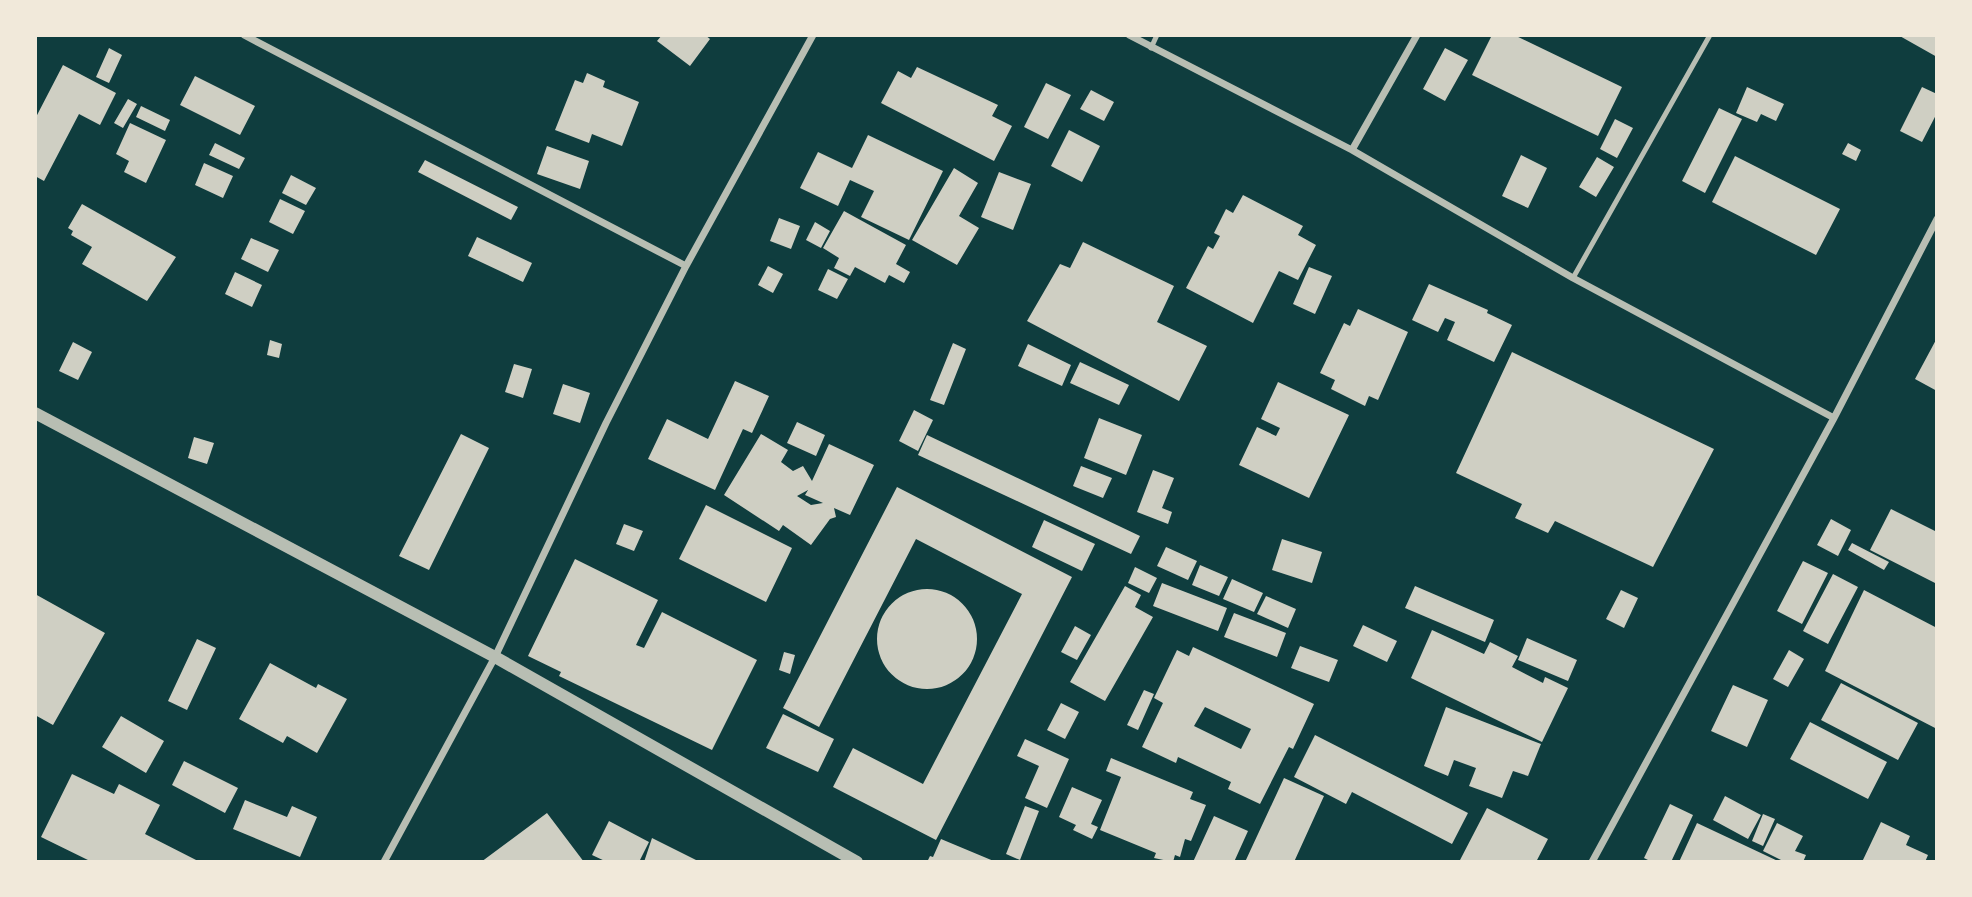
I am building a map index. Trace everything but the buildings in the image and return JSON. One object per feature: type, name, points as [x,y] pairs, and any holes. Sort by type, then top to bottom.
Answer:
[{"type":"street","points":[[244,35],[685,266]]},
{"type":"street","points":[[384,862],[495,657],[606,423],[685,266],[813,35]]},
{"type":"street","points":[[1129,35],[1352,150],[1573,278],[1834,418]]},
{"type":"street","points":[[1352,150],[1417,35]]},
{"type":"street","points":[[1592,862],[1834,418],[1937,219]]},
{"type":"street","points":[[35,413],[495,657],[857,862]]},
{"type":"lane","points":[[1151,48],[1157,35]]},
{"type":"lane","points":[[1573,278],[1710,35]]}]
